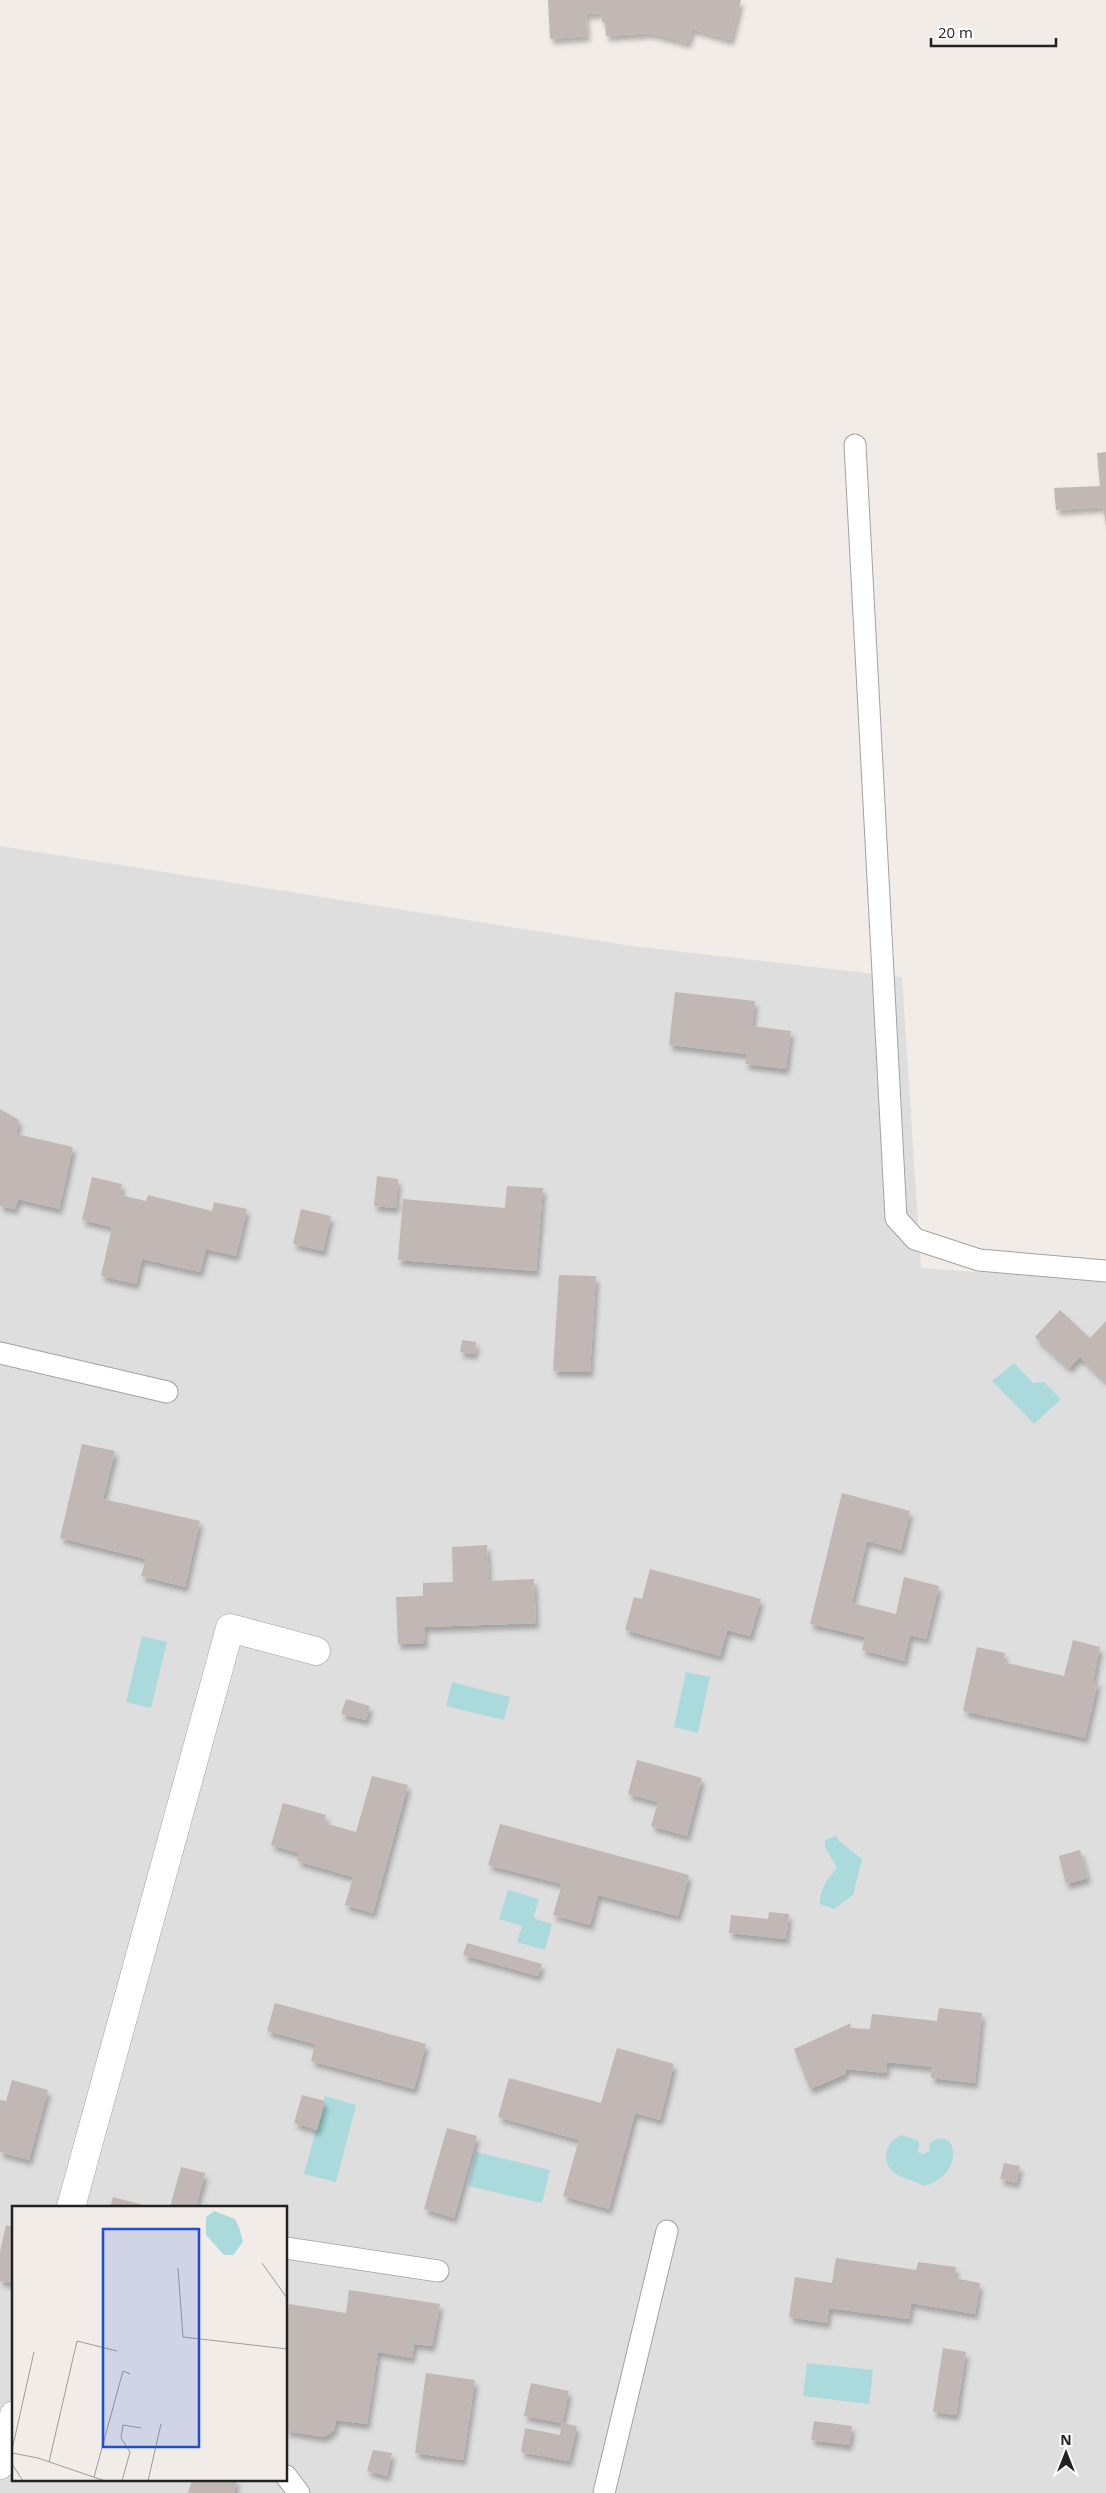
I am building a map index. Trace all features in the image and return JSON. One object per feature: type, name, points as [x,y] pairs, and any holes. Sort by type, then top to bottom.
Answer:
[{"type":"street","points":[[71,2206],[230,1628],[316,1651]]},
{"type":"street","points":[[0,2465],[12,2422]]},
{"type":"lane","points":[[856,445],[896,1218],[915,1238],[979,1260],[1106,1271]]},
{"type":"lane","points":[[0,1353],[167,1392]]},
{"type":"lane","points":[[604,2493],[667,2231]]},
{"type":"lane","points":[[288,2248],[438,2271]]},
{"type":"lane","points":[[288,2479],[299,2493]]},
{"type":"shaded area","points":[[0,846],[632,946],[902,977],[921,1268],[1106,1281],[1106,2493],[0,2493]]},
{"type":"water","points":[[1014,1363],[1033,1383],[1044,1382],[1061,1399],[1034,1424],[992,1381]]},
{"type":"water","points":[[142,1636],[167,1642],[151,1708],[126,1702]]},
{"type":"water","points":[[686,1672],[710,1677],[698,1733],[674,1727]]},
{"type":"water","points":[[452,1682],[510,1697],[504,1720],[446,1706]]},
{"type":"water","points":[[836,1836],[839,1841],[862,1859],[853,1895],[834,1909],[820,1904],[820,1899],[825,1884],[837,1868],[825,1847],[825,1840]]},
{"type":"water","points":[[508,1890],[539,1899],[533,1918],[552,1924],[545,1950],[517,1942],[522,1926],[499,1919]]},
{"type":"water","points":[[325,2096],[356,2105],[336,2182],[304,2174]]},
{"type":"water","points":[[902,2135],[917,2140],[919,2143],[918,2152],[923,2154],[930,2151],[929,2144],[936,2139],[941,2138],[949,2141],[953,2156],[948,2170],[937,2180],[923,2186],[892,2171],[886,2160],[886,2154],[891,2142]]},
{"type":"water","points":[[476,2152],[550,2170],[542,2203],[468,2186]]},
{"type":"water","points":[[807,2363],[873,2370],[869,2404],[803,2396]]},
{"type":"building","points":[[548,0],[741,0],[731,40],[692,29],[688,43],[650,33],[606,36],[605,22],[602,22],[601,13],[586,14],[587,36],[550,39]]},
{"type":"building","points":[[1106,452],[1106,526],[1103,507],[1056,510],[1054,488],[1100,486],[1097,453]]},
{"type":"building","points":[[675,992],[755,1001],[752,1026],[791,1031],[786,1069],[745,1064],[747,1054],[669,1045]]},
{"type":"building","points":[[0,1109],[19,1120],[16,1134],[73,1147],[59,1209],[18,1199],[15,1209],[0,1206]]},
{"type":"building","points":[[377,1176],[398,1179],[396,1208],[374,1206]]},
{"type":"building","points":[[92,1177],[122,1184],[120,1195],[146,1201],[148,1195],[212,1211],[214,1202],[247,1209],[236,1256],[206,1249],[200,1272],[142,1259],[136,1284],[101,1276],[112,1227],[82,1220]]},
{"type":"building","points":[[507,1186],[543,1188],[536,1271],[398,1260],[403,1199],[505,1208]]},
{"type":"building","points":[[301,1209],[331,1216],[323,1251],[293,1244]]},
{"type":"building","points":[[559,1275],[596,1276],[590,1372],[553,1371]]},
{"type":"building","points":[[1060,1310],[1090,1338],[1106,1321],[1106,1382],[1080,1357],[1069,1368],[1035,1337]]},
{"type":"building","points":[[462,1340],[476,1342],[475,1354],[460,1352]]},
{"type":"building","points":[[82,1444],[115,1451],[103,1499],[200,1521],[185,1587],[141,1576],[146,1559],[60,1538]]},
{"type":"building","points":[[842,1493],[910,1511],[901,1550],[867,1541],[852,1603],[896,1614],[904,1577],[939,1586],[926,1639],[910,1635],[904,1661],[862,1650],[865,1637],[810,1624]]},
{"type":"building","points":[[487,1545],[489,1581],[534,1579],[536,1623],[424,1627],[425,1643],[398,1644],[396,1597],[423,1596],[423,1583],[453,1582],[452,1547]]},
{"type":"building","points":[[650,1569],[761,1599],[750,1636],[727,1630],[720,1656],[625,1630],[634,1597],[642,1599]]},
{"type":"building","points":[[1073,1640],[1100,1647],[1093,1681],[1098,1681],[1085,1738],[963,1711],[977,1647],[1005,1653],[1003,1662],[1064,1676]]},
{"type":"building","points":[[346,1699],[370,1706],[366,1720],[341,1714]]},
{"type":"building","points":[[637,1760],[702,1778],[687,1836],[651,1826],[658,1802],[628,1794]]},
{"type":"building","points":[[372,1776],[408,1785],[373,1913],[345,1905],[353,1877],[297,1861],[299,1853],[271,1845],[283,1803],[326,1815],[324,1823],[356,1832]]},
{"type":"building","points":[[500,1824],[689,1875],[678,1916],[598,1895],[590,1925],[553,1915],[562,1884],[488,1865]]},
{"type":"building","points":[[1080,1850],[1088,1878],[1066,1884],[1059,1856]]},
{"type":"building","points":[[769,1912],[789,1914],[786,1939],[729,1933],[731,1915],[768,1919]]},
{"type":"building","points":[[467,1943],[542,1964],[538,1976],[463,1955]]},
{"type":"building","points":[[275,2003],[426,2044],[414,2089],[311,2061],[315,2044],[267,2031]]},
{"type":"building","points":[[939,2008],[982,2013],[975,2083],[931,2078],[932,2067],[887,2062],[886,2073],[846,2069],[845,2074],[810,2089],[794,2049],[851,2023],[850,2028],[870,2029],[872,2014],[937,2021]]},
{"type":"building","points":[[617,2048],[674,2064],[660,2120],[635,2113],[609,2209],[563,2196],[579,2140],[498,2117],[509,2078],[601,2103]]},
{"type":"building","points":[[12,2080],[48,2090],[29,2160],[0,2152],[0,2100],[6,2101]]},
{"type":"building","points":[[302,2095],[325,2101],[317,2130],[294,2123]]},
{"type":"building","points":[[447,2128],[477,2136],[454,2218],[424,2209]]},
{"type":"building","points":[[1004,2163],[1020,2166],[1016,2183],[1000,2179]]},
{"type":"building","points":[[181,2167],[205,2173],[196,2206],[170,2206]]},
{"type":"building","points":[[113,2197],[147,2206],[110,2206]]},
{"type":"building","points":[[6,2225],[12,2226],[12,2283],[0,2281],[0,2252]]},
{"type":"building","points":[[836,2258],[916,2270],[918,2262],[956,2267],[954,2278],[980,2283],[975,2314],[911,2303],[909,2319],[829,2308],[827,2323],[789,2317],[795,2277],[832,2283]]},
{"type":"building","points":[[349,2290],[440,2304],[432,2346],[414,2344],[412,2358],[378,2352],[367,2424],[336,2420],[334,2430],[324,2437],[288,2431],[289,2304],[346,2313]]},
{"type":"building","points":[[943,2348],[966,2352],[956,2415],[933,2412]]},
{"type":"building","points":[[426,2373],[475,2380],[463,2460],[415,2453]]},
{"type":"building","points":[[531,2383],[569,2391],[562,2423],[524,2416]]},
{"type":"building","points":[[814,2421],[852,2426],[849,2445],[811,2440]]},
{"type":"building","points":[[562,2423],[577,2426],[569,2461],[521,2452],[525,2428],[560,2435]]},
{"type":"building","points":[[373,2450],[392,2453],[387,2476],[367,2471]]},
{"type":"building","points":[[192,2480],[237,2480],[234,2493],[188,2493]]}]
